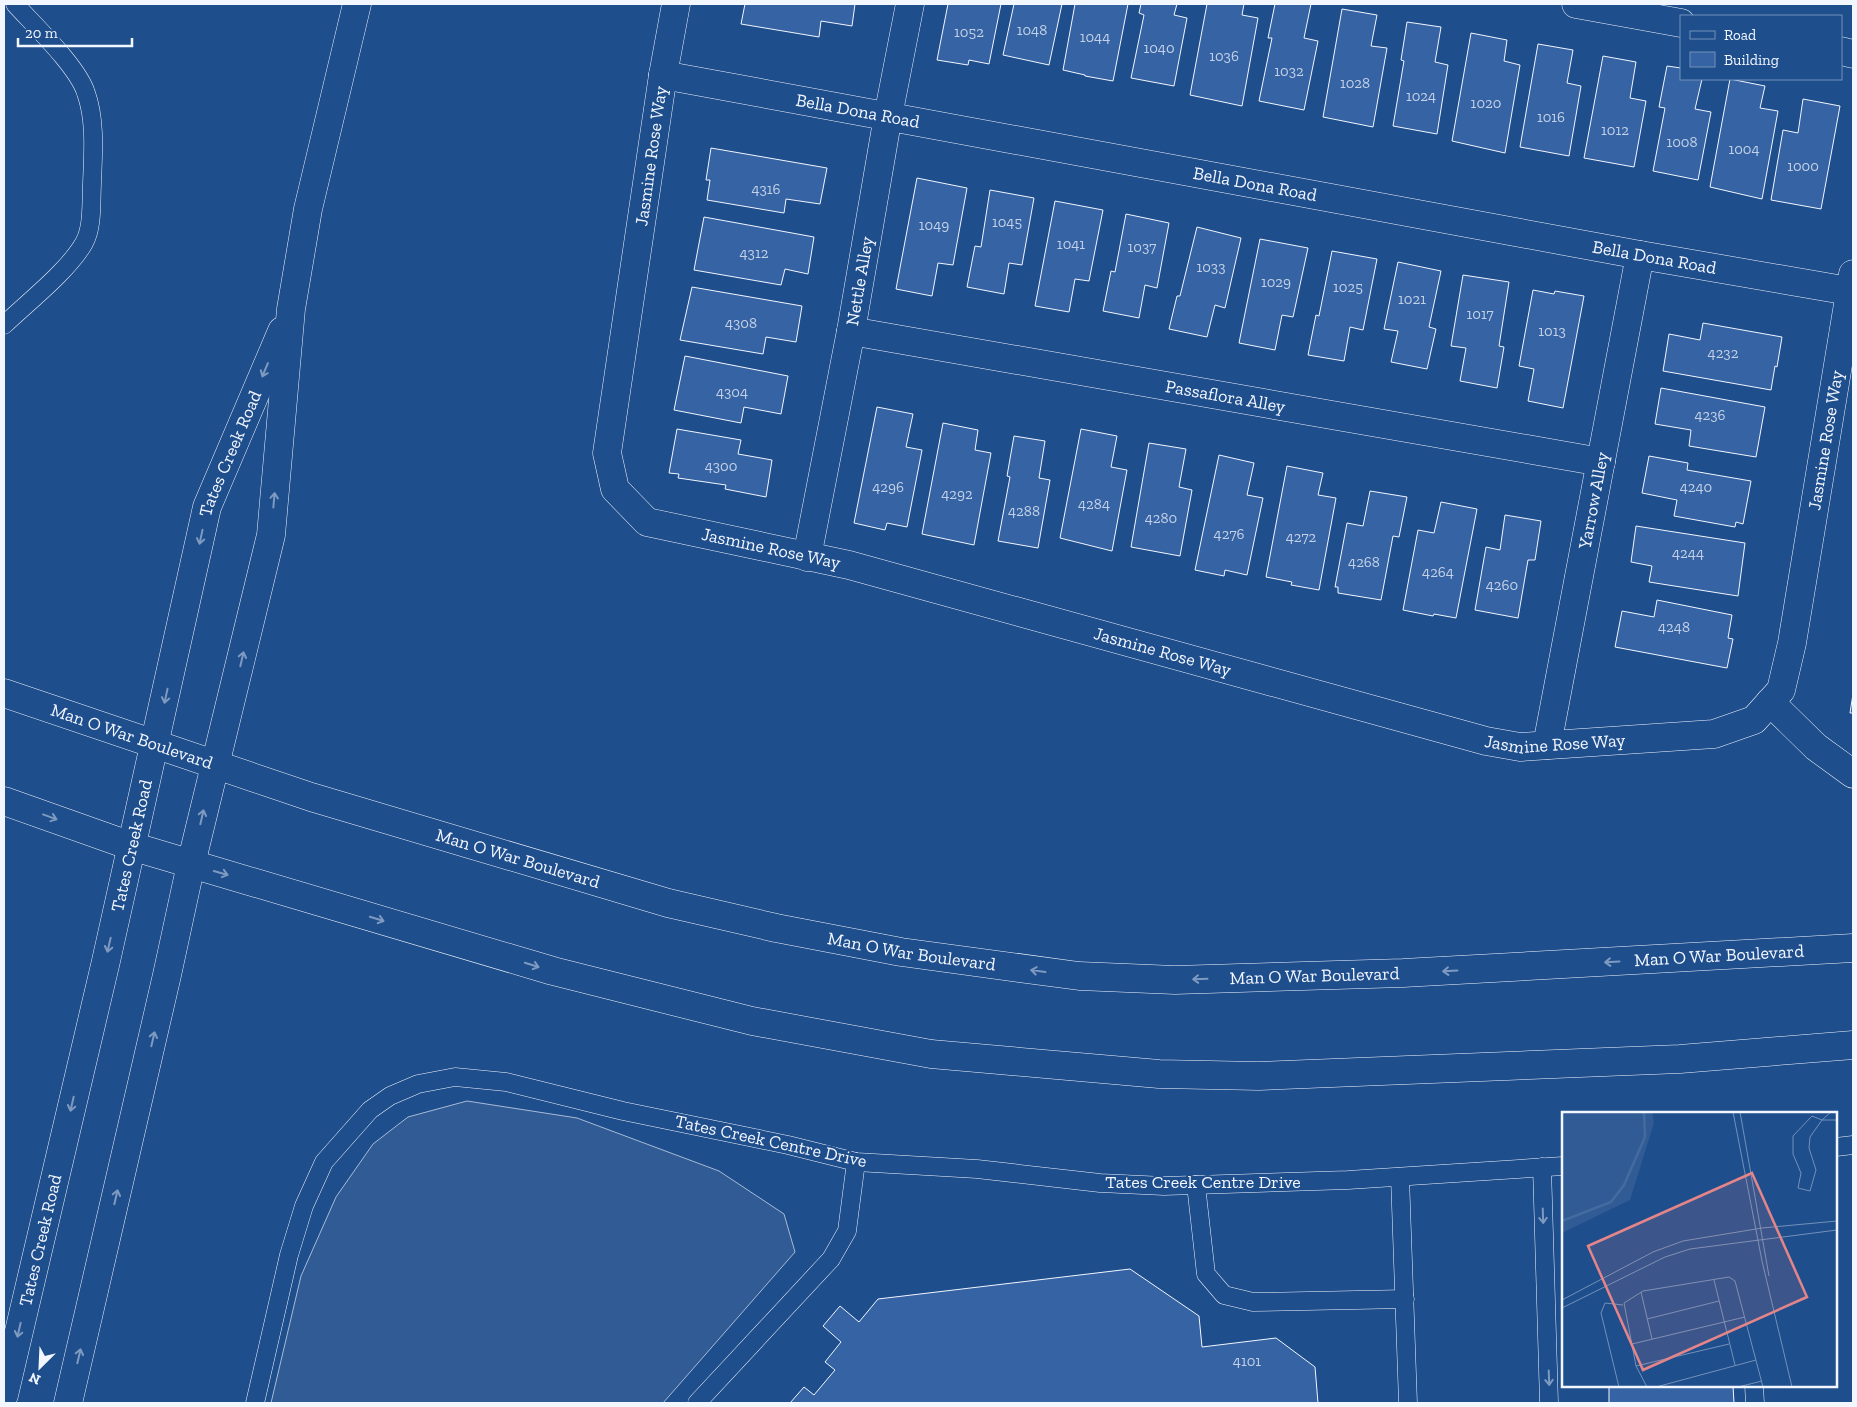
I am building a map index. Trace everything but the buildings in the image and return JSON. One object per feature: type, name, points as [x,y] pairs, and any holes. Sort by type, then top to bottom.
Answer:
[{"type":"main road","name":"Tates Creek Road","points":[[68,1403],[191,864],[215,763],[238,679],[271,535],[291,309],[308,210],[357,4]]},
{"type":"main road","name":"Jasmine Rose Way","points":[[676,4],[663,75],[607,453],[615,489],[647,522],[849,565],[1486,741],[1520,747],[1714,734],[1754,720],[1781,690],[1792,643],[1851,282]]},
{"type":"main road","name":"Nettle Alley","points":[[807,557],[851,332],[888,116],[910,4]]},
{"type":"main road","points":[[1576,4],[1680,23]]},
{"type":"main road","name":"Bella Dona Road","points":[[663,75],[1640,255],[1851,282]]},
{"type":"main road","name":"Yarrow Alley","points":[[1547,745],[1640,255]]},
{"type":"main road","name":"Tates Creek Road","points":[[4,1395],[106,960],[207,507],[291,309]]},
{"type":"main road","name":"Passaflora Alley","points":[[851,332],[1601,462]]},
{"type":"main road","name":"Man O War Boulevard","points":[[4,693],[311,797],[668,903],[776,928],[901,952],[1079,976],[1175,980],[1403,973],[1853,948]]},
{"type":"main road","points":[[1770,702],[1816,747],[1853,774]]},
{"type":"main road","points":[[4,801],[131,846],[553,971],[752,1021],[931,1054],[1159,1074],[1259,1076],[1680,1059],[1853,1045]]},
{"type":"lane","points":[[4,325],[69,263],[84,242],[90,222],[93,151],[91,118],[86,92],[74,70],[15,4]]},
{"type":"lane","name":"Tates Creek Centre Drive","points":[[255,1403],[289,1255],[304,1206],[324,1162],[370,1110],[390,1096],[418,1084],[456,1077],[506,1082],[623,1111],[788,1145],[856,1162],[978,1169],[1100,1183],[1164,1186],[1348,1180],[1562,1166]]},
{"type":"lane","points":[[1837,1147],[1853,1146]]},
{"type":"lane","points":[[697,1403],[831,1258],[848,1231],[856,1162]]},
{"type":"lane","points":[[1542,1167],[1549,1403]]},
{"type":"lane","points":[[1400,1177],[1408,1403]]},
{"type":"lane","points":[[1196,1185],[1206,1274],[1224,1296],[1253,1302],[1405,1299]]},
{"type":"lane","points":[[1754,1387],[1755,1403]]},
{"type":"shaded area","points":[[467,1101],[577,1118],[719,1171],[784,1214],[795,1252],[663,1403],[271,1403],[301,1276],[336,1197],[373,1144],[408,1117]]}]
